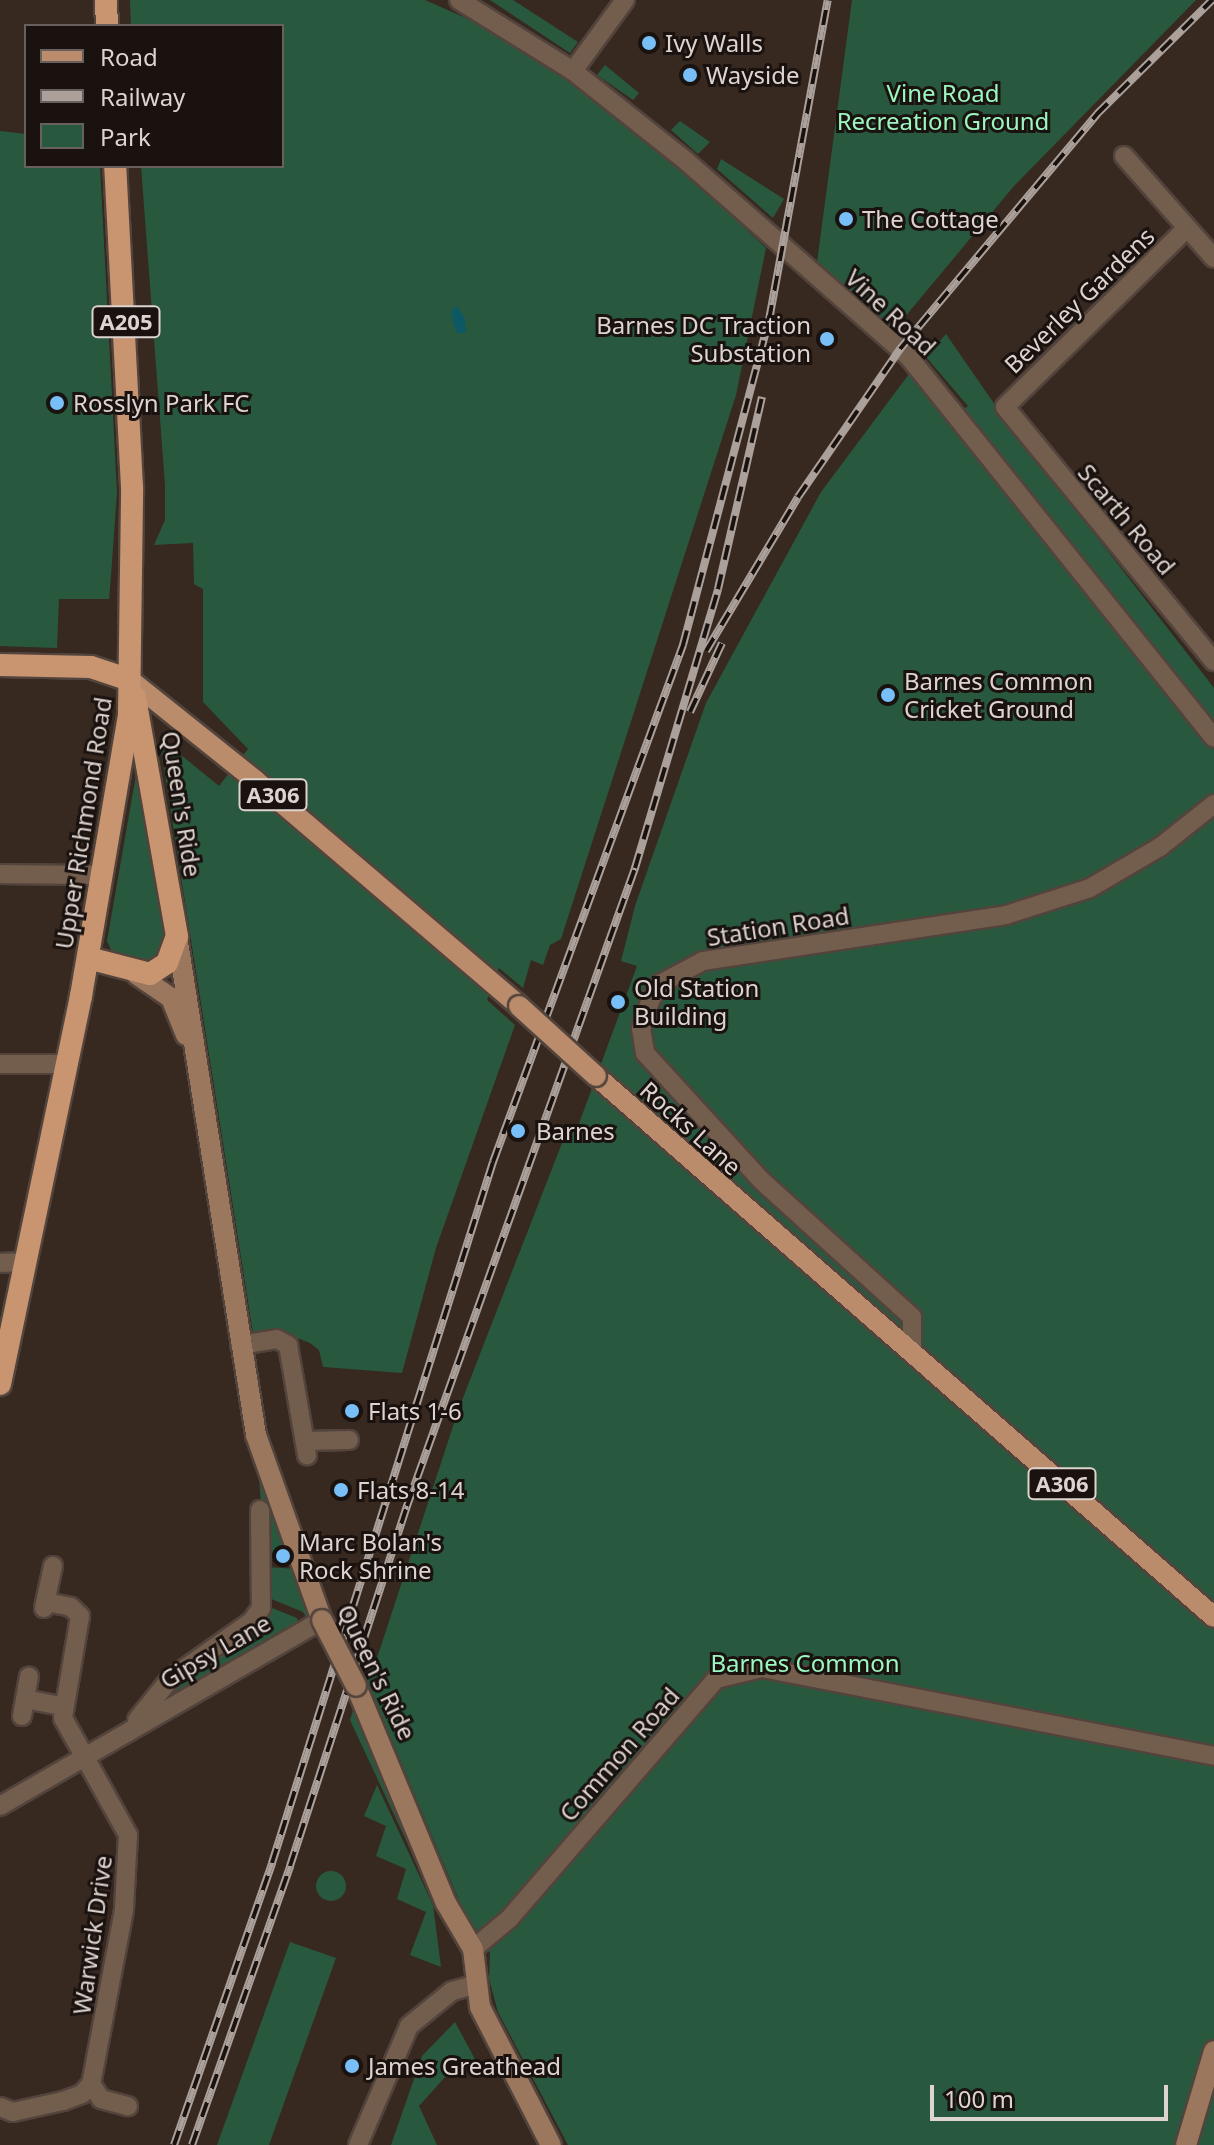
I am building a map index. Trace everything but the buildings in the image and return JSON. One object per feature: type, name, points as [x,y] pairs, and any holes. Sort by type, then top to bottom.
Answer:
[{"type":"highway","points":[[106,0],[107,24]]},
{"type":"highway","name":"Upper Richmond Road","points":[[0,1384],[88,958],[129,714],[132,487],[115,168]]},
{"type":"highway","name":"A306","points":[[0,665],[91,667],[130,680]]},
{"type":"highway","name":"Queen's Ride","points":[[130,680],[148,748],[177,936]]},
{"type":"highway","points":[[136,974],[163,968],[177,936]]},
{"type":"highway","name":"Queen's Ride","points":[[88,958],[136,974]]},
{"type":"main road","name":"Rocks Lane","points":[[130,680],[502,991],[757,1222],[912,1349],[1214,1617]]},
{"type":"main road","name":"Queen's Ride","points":[[177,936],[240,1345],[271,1485],[322,1620],[381,1738],[446,1903],[473,1949],[480,2007],[551,2145]]},
{"type":"main road","name":"Queen's Ride","points":[[136,974],[163,989],[175,1004],[194,1057]]},
{"type":"main road","points":[[1186,2145],[1214,2051]]},
{"type":"street","points":[[573,71],[625,0]]},
{"type":"street","name":"Vine Road","points":[[464,1],[573,71],[686,161],[908,356],[1214,738]]},
{"type":"street","points":[[1124,156],[1214,258]]},
{"type":"street","name":"Beverley Gardens","points":[[1005,407],[1187,228]]},
{"type":"street","name":"Scarth Road","points":[[1005,407],[1214,661]]},
{"type":"street","name":"Station Road","points":[[912,1349],[912,1317],[761,1180],[645,1053],[641,1029],[650,1001],[660,984],[703,961],[1006,915],[1090,888],[1160,847],[1214,804]]},
{"type":"street","points":[[0,874],[102,875]]},
{"type":"street","points":[[0,1064],[67,1064]]},
{"type":"street","points":[[0,1263],[24,1262]]},
{"type":"street","points":[[240,1345],[277,1339],[288,1345],[306,1448],[349,1440]]},
{"type":"street","name":"Gipsy Lane","points":[[133,1725],[171,1678],[252,1621],[261,1608],[260,1510]]},
{"type":"street","points":[[29,1677],[24,1708],[62,1706],[80,1616],[71,1607],[45,1605],[53,1566]]},
{"type":"street","name":"Gipsy Lane","points":[[0,1806],[133,1725],[322,1620]]},
{"type":"street","name":"Common Road","points":[[473,1949],[501,1928],[716,1679],[762,1668],[1214,1756]]},
{"type":"street","name":"Warwick Drive","points":[[62,1706],[63,1718],[123,1819],[130,1861],[91,2084]]},
{"type":"street","points":[[358,2145],[409,2026],[452,1991],[475,1985]]},
{"type":"street","points":[[0,2107],[13,2112],[63,2101],[82,2094],[91,2084],[101,2099],[128,2106]]},
{"type":"green space","points":[[130,0],[425,0],[491,29],[547,65],[691,178],[766,248],[736,395],[561,939],[550,945],[543,965],[531,960],[523,988],[499,968],[487,1000],[515,1025],[436,1248],[402,1373],[323,1367],[319,1350],[310,1343],[282,1332],[253,1333],[161,750],[162,746],[181,755],[219,786],[248,749],[203,702],[203,589],[194,584],[193,543],[154,545],[165,520],[165,485],[141,168],[284,168],[284,24],[131,24]]},
{"type":"green space","points":[[490,0],[513,0],[578,42],[570,53]]},
{"type":"green space","name":"Vine Road Recreation Ground","points":[[852,0],[1196,0],[1014,186],[894,330],[817,262]]},
{"type":"green space","points":[[605,65],[639,93],[633,100],[597,75]]},
{"type":"green space","points":[[680,121],[710,142],[698,154],[671,130]]},
{"type":"green space","name":"Rosslyn Park FC","points":[[0,131],[24,134],[24,168],[100,168],[117,492],[109,599],[59,599],[57,648],[0,646]]},
{"type":"green space","points":[[721,159],[784,199],[773,218],[717,169]]},
{"type":"green space","name":"Barnes Common","points":[[946,334],[1002,415],[1214,688],[1214,2145],[568,2145],[498,2012],[489,1979],[490,1953],[473,1934],[365,1676],[378,1655],[459,1408],[569,1125],[577,1129],[637,966],[621,961],[635,906],[706,703],[821,492],[909,374],[949,419],[968,406],[926,357]]},
{"type":"green space","points":[[137,769],[167,933],[162,956],[148,963],[113,954],[107,941]]},
{"type":"green space","points":[[258,1468],[288,1549],[278,1549],[278,1560],[266,1559]]},
{"type":"green space","points":[[267,1567],[296,1569],[315,1616],[308,1620],[303,1612],[269,1598]]},
{"type":"green space","points":[[267,1606],[297,1618],[299,1626],[152,1706]]},
{"type":"green space","points":[[355,1704],[438,1907],[350,1720]]},
{"type":"green space","points":[[377,1785],[433,1905],[441,1967],[410,1955],[426,1912],[397,1899],[406,1869],[376,1856],[386,1826],[364,1816]]},
{"type":"green space","points":[[331,1871],[342,1875],[346,1886],[342,1897],[331,1901],[320,1897],[316,1886],[320,1875]]},
{"type":"green space","points":[[290,1942],[336,1958],[269,2145],[217,2145]]},
{"type":"green space","points":[[455,2022],[476,2061],[446,2076],[419,2106],[437,2145],[391,2145],[422,2056]]},
{"type":"water","points":[[457,306],[465,318],[466,333],[457,333],[453,323],[451,311]]},
{"type":"railway","points":[[174,2145],[272,1863],[493,1162],[683,645],[769,320],[828,0]]},
{"type":"railway","points":[[706,651],[798,497],[900,349],[1097,114],[1212,0]]},
{"type":"railway","points":[[192,2145],[290,1866],[407,1506],[635,868],[718,589],[762,397]]},
{"type":"railway","points":[[690,712],[722,643]]},
{"type":"place","name":"Ivy Walls","points":[[649,43]]},
{"type":"place","name":"Wayside","points":[[690,75]]},
{"type":"place","name":"The Cottage","points":[[846,219]]},
{"type":"place","name":"Barnes DC Traction Substation","points":[[827,339]]},
{"type":"place","name":"Rosslyn Park FC","points":[[57,403]]},
{"type":"place","name":"Barnes Common Cricket Ground","points":[[888,695]]},
{"type":"place","name":"Old Station Building","points":[[618,1002]]},
{"type":"place","name":"Barnes","points":[[518,1131]]},
{"type":"place","name":"Flats 1-6","points":[[352,1411]]},
{"type":"place","name":"Flats 8-14","points":[[341,1490]]},
{"type":"place","name":"Marc Bolan's Rock Shrine","points":[[283,1556]]},
{"type":"place","name":"James Greathead","points":[[352,2066]]}]
